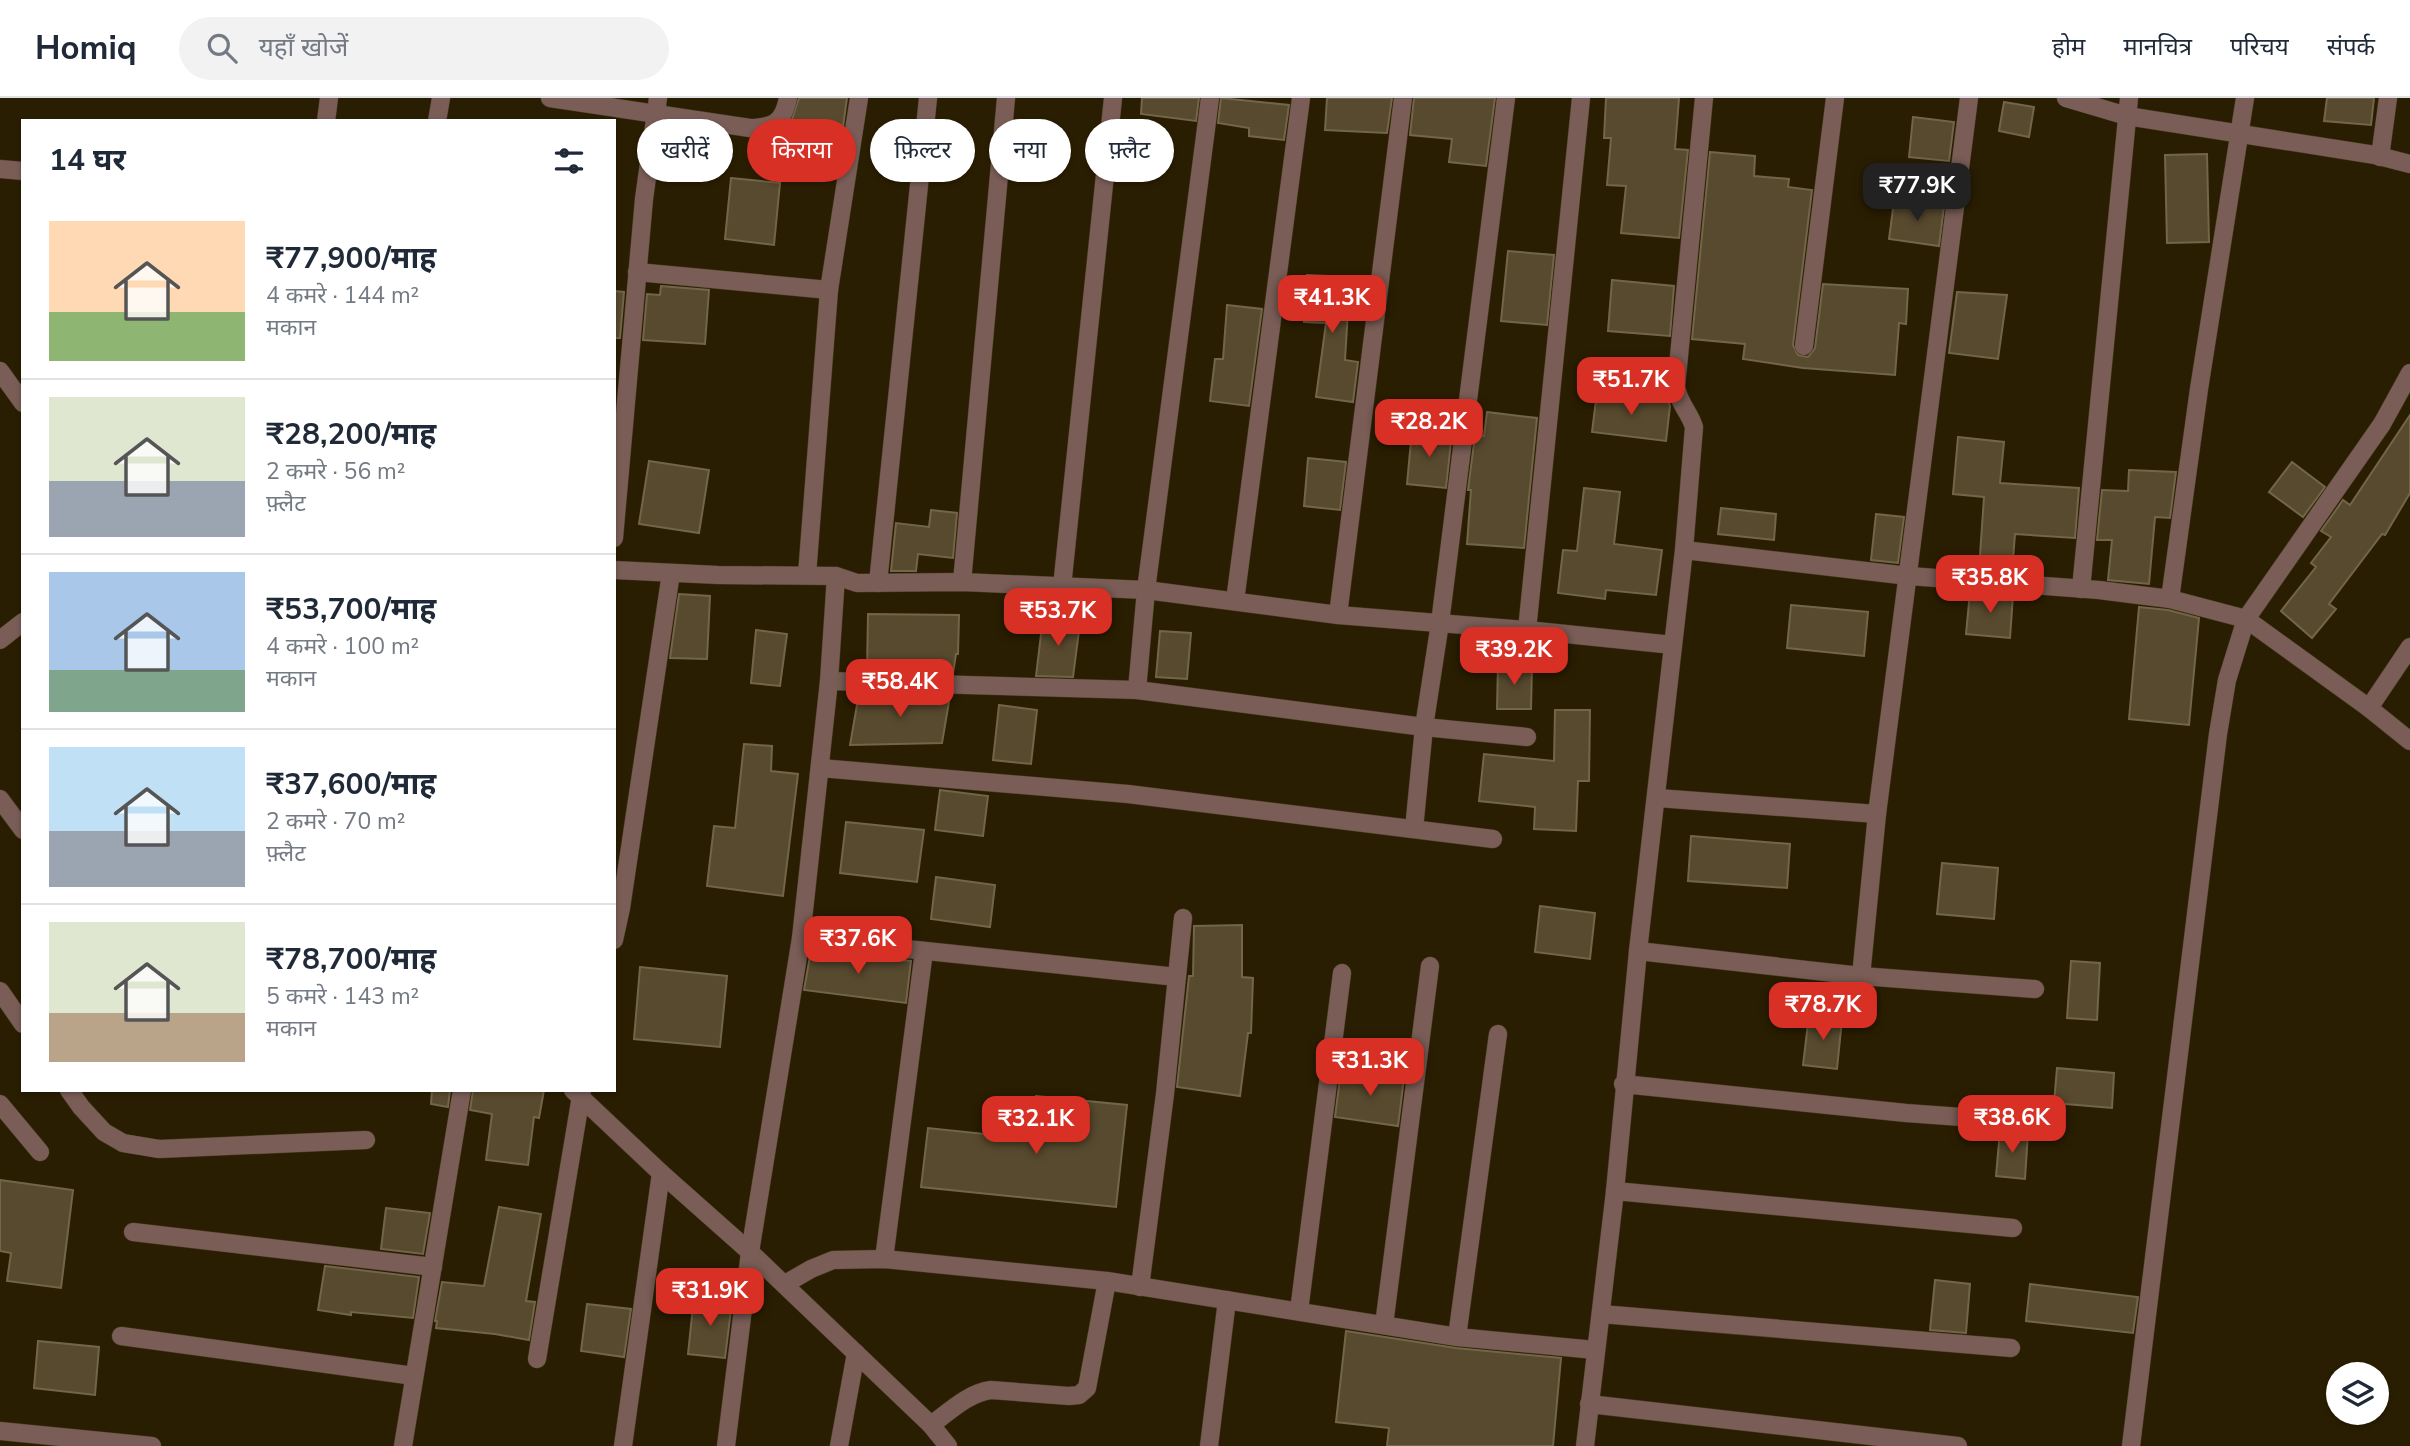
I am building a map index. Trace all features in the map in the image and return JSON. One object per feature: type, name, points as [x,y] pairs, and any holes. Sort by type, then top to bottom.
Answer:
[{"type":"street","points":[[326,119],[329,98]]},
{"type":"street","points":[[438,119],[440,98]]},
{"type":"street","points":[[550,98],[657,106],[750,128],[776,124],[785,111],[788,98]]},
{"type":"street","points":[[807,575],[829,290],[859,98]]},
{"type":"street","points":[[878,583],[928,98]]},
{"type":"street","points":[[962,582],[1006,98]]},
{"type":"street","points":[[1062,587],[1113,98]]},
{"type":"street","points":[[1137,690],[1146,590],[1210,98]]},
{"type":"street","points":[[1234,601],[1301,98]]},
{"type":"street","points":[[1338,615],[1403,98]]},
{"type":"street","points":[[1414,829],[1424,727],[1440,623],[1506,98]]},
{"type":"street","points":[[1527,630],[1581,98]]},
{"type":"street","points":[[1585,1446],[1684,550],[1694,427],[1691,417],[1679,403],[1676,387],[1704,98]]},
{"type":"street","points":[[1804,346],[1835,98]]},
{"type":"street","points":[[1861,976],[1877,814],[1969,98]]},
{"type":"street","points":[[2067,98],[2128,107],[2240,134],[2380,156],[2410,164]]},
{"type":"street","points":[[2170,598],[2199,389],[2245,98]]},
{"type":"street","points":[[2380,156],[2388,98]]},
{"type":"street","points":[[616,516],[644,200],[657,106]]},
{"type":"street","points":[[2081,589],[2128,107]]},
{"type":"street","points":[[0,169],[21,171]]},
{"type":"street","points":[[638,272],[829,290]]},
{"type":"street","points":[[0,371],[21,400]]},
{"type":"street","points":[[2132,1446],[2219,725],[2227,680],[2246,619],[2382,424],[2410,373]]},
{"type":"street","points":[[1684,550],[1909,576],[2170,598],[2246,619],[2370,708],[2410,741]]},
{"type":"street","points":[[616,570],[836,576],[857,583],[962,582],[1146,590],[1338,615],[1673,645]]},
{"type":"street","points":[[616,931],[671,573]]},
{"type":"street","points":[[726,1446],[750,1252],[801,938],[829,681],[836,576]]},
{"type":"street","points":[[0,640],[21,624]]},
{"type":"street","points":[[2370,708],[2410,648]]},
{"type":"street","points":[[829,681],[1137,690],[1424,727],[1527,737]]},
{"type":"street","points":[[820,768],[1128,794],[1493,839]]},
{"type":"street","points":[[0,799],[15,821]]},
{"type":"street","points":[[1657,799],[1877,814]]},
{"type":"street","points":[[1140,1287],[1165,1094],[1183,918]]},
{"type":"street","points":[[801,938],[1177,977]]},
{"type":"street","points":[[884,1259],[924,951]]},
{"type":"street","points":[[1638,951],[1861,976],[2035,989]]},
{"type":"street","points":[[1384,1325],[1430,966]]},
{"type":"street","points":[[1299,1311],[1342,973]]},
{"type":"street","points":[[0,991],[21,1021]]},
{"type":"street","points":[[1457,1337],[1498,1034]]},
{"type":"street","points":[[1623,1084],[1906,1113],[2031,1122]]},
{"type":"street","points":[[70,1092],[104,1132],[123,1143],[159,1149],[366,1140]]},
{"type":"street","points":[[403,1446],[462,1092]]},
{"type":"street","points":[[578,1093],[661,1173],[785,1284],[931,1425],[948,1446]]},
{"type":"street","points":[[537,1359],[578,1093]]},
{"type":"street","points":[[0,1104],[40,1152]]},
{"type":"street","points":[[623,1446],[661,1173]]},
{"type":"street","points":[[1615,1191],[2013,1228]]},
{"type":"street","points":[[133,1233],[433,1267]]},
{"type":"street","points":[[785,1284],[833,1260],[884,1259],[1107,1281],[1457,1337],[1595,1350]]},
{"type":"street","points":[[931,1425],[981,1391],[1079,1395],[1087,1388],[1107,1281]]},
{"type":"street","points":[[1209,1446],[1227,1300]]},
{"type":"street","points":[[1601,1314],[2011,1348]]},
{"type":"street","points":[[121,1336],[414,1376]]},
{"type":"street","points":[[839,1446],[856,1353]]},
{"type":"street","points":[[1589,1405],[1958,1446]]},
{"type":"street","points":[[0,1431],[152,1446]]},
{"type":"building","points":[[799,98],[847,98],[844,119],[792,119]]},
{"type":"building","points":[[1142,98],[1199,98],[1196,121],[1141,114]]},
{"type":"building","points":[[1221,98],[1289,105],[1284,140],[1249,136],[1249,128],[1218,123]]},
{"type":"building","points":[[1327,98],[1392,98],[1387,133],[1325,130]]},
{"type":"building","points":[[1414,98],[1495,98],[1486,166],[1449,162],[1452,139],[1410,135]]},
{"type":"building","points":[[1606,98],[1679,98],[1675,149],[1688,150],[1679,238],[1621,233],[1626,186],[1607,185],[1611,138],[1604,138]]},
{"type":"building","points":[[2327,98],[2374,98],[2371,125],[2324,121]]},
{"type":"building","points":[[2004,102],[2034,107],[2029,137],[1999,131]]},
{"type":"building","points":[[1913,117],[1954,122],[1949,161],[1909,157]]},
{"type":"building","points":[[1710,152],[1755,156],[1754,176],[1789,179],[1788,187],[1812,190],[1793,345],[1798,355],[1808,357],[1815,348],[1823,284],[1908,289],[1906,324],[1899,323],[1895,375],[1803,368],[1743,359],[1745,344],[1692,339]]},
{"type":"building","points":[[2207,154],[2209,242],[2167,243],[2165,155]]},
{"type":"building","points":[[733,178],[747,180],[747,182],[780,183],[774,245],[725,239]]},
{"type":"building","points":[[1894,201],[1944,207],[1939,246],[1889,239]]},
{"type":"building","points":[[1508,251],[1554,255],[1547,325],[1501,321]]},
{"type":"building","points":[[1307,275],[1350,277],[1345,360],[1358,362],[1353,402],[1316,397],[1326,323],[1304,322]]},
{"type":"building","points":[[1612,280],[1674,286],[1670,336],[1608,331]]},
{"type":"building","points":[[661,286],[709,290],[705,344],[643,340],[647,294],[660,295]]},
{"type":"building","points":[[616,291],[624,292],[620,338],[616,338]]},
{"type":"building","points":[[1957,292],[2007,295],[1998,359],[1949,353]]},
{"type":"building","points":[[1227,305],[1262,309],[1249,406],[1210,401],[1215,359],[1223,359]]},
{"type":"building","points":[[1597,392],[1668,401],[1670,406],[1666,441],[1592,432]]},
{"type":"building","points":[[1487,412],[1537,418],[1524,548],[1467,544],[1471,490],[1468,490],[1475,435],[1484,436]]},
{"type":"building","points":[[2410,415],[2410,493],[2385,535],[2382,534],[2329,604],[2336,609],[2312,638],[2281,611],[2316,567],[2311,563],[2331,537],[2321,531],[2343,500],[2350,505]]},
{"type":"building","points":[[1412,430],[1452,433],[1446,488],[1407,484]]},
{"type":"building","points":[[1958,437],[2004,442],[2000,483],[2079,488],[2075,538],[2015,534],[2012,572],[1979,570],[1984,497],[1953,494]]},
{"type":"building","points":[[1308,458],[1346,462],[1340,510],[1304,506]]},
{"type":"building","points":[[649,461],[709,470],[699,533],[639,524]]},
{"type":"building","points":[[2292,462],[2325,487],[2303,517],[2269,492]]},
{"type":"building","points":[[2129,470],[2176,472],[2170,518],[2155,517],[2149,584],[2108,580],[2112,540],[2097,540],[2102,490],[2128,491]]},
{"type":"building","points":[[1584,488],[1620,492],[1614,544],[1662,550],[1656,595],[1606,590],[1605,599],[1558,593],[1563,550],[1577,551]]},
{"type":"building","points":[[1721,508],[1776,514],[1774,540],[1718,534]]},
{"type":"building","points":[[931,510],[957,513],[953,558],[918,554],[916,571],[891,571],[896,523],[929,527]]},
{"type":"building","points":[[1876,514],[1904,517],[1898,563],[1871,560]]},
{"type":"building","points":[[1970,592],[2013,595],[2010,638],[1966,634]]},
{"type":"building","points":[[679,594],[710,596],[707,659],[670,658]]},
{"type":"building","points":[[1791,605],[1868,612],[1864,656],[1787,648]]},
{"type":"building","points":[[2139,607],[2168,610],[2199,618],[2189,725],[2129,719]]},
{"type":"building","points":[[868,614],[959,615],[958,654],[953,673],[867,671]]},
{"type":"building","points":[[1043,618],[1080,623],[1073,677],[1036,676]]},
{"type":"building","points":[[756,630],[787,634],[780,686],[751,683]]},
{"type":"building","points":[[1160,631],[1191,633],[1187,679],[1156,677]]},
{"type":"building","points":[[1498,664],[1532,665],[1531,709],[1497,709]]},
{"type":"building","points":[[867,693],[950,696],[942,743],[850,745],[858,699],[867,699]]},
{"type":"building","points":[[999,705],[1037,710],[1031,764],[993,760]]},
{"type":"building","points":[[1555,710],[1590,710],[1589,781],[1578,781],[1576,831],[1534,829],[1535,807],[1479,801],[1484,754],[1554,761]]},
{"type":"building","points":[[744,744],[772,746],[771,771],[798,774],[783,896],[707,886],[714,826],[735,828]]},
{"type":"building","points":[[940,790],[988,796],[983,836],[935,830]]},
{"type":"building","points":[[846,822],[924,830],[917,882],[840,873]]},
{"type":"building","points":[[1691,836],[1790,844],[1787,888],[1688,881]]},
{"type":"building","points":[[1942,863],[1998,868],[1994,919],[1937,914]]},
{"type":"building","points":[[936,877],[995,885],[990,927],[931,919]]},
{"type":"building","points":[[1540,906],[1595,913],[1590,959],[1535,952]]},
{"type":"building","points":[[1242,925],[1242,977],[1253,978],[1251,1033],[1248,1033],[1240,1096],[1177,1087],[1189,976],[1193,976],[1194,926]]},
{"type":"building","points":[[811,950],[911,961],[906,1003],[804,990]]},
{"type":"building","points":[[2071,961],[2100,963],[2097,1020],[2067,1018]]},
{"type":"building","points":[[640,967],[727,976],[720,1047],[634,1039]]},
{"type":"building","points":[[1809,1015],[1842,1019],[1837,1069],[1803,1065]]},
{"type":"building","points":[[2057,1068],[2114,1073],[2112,1108],[2054,1103]]},
{"type":"building","points":[[1341,1070],[1404,1078],[1398,1126],[1335,1117]]},
{"type":"building","points":[[432,1092],[450,1092],[448,1107],[431,1104]]},
{"type":"building","points":[[473,1092],[544,1092],[539,1118],[534,1117],[528,1165],[486,1160],[492,1114],[470,1110]]},
{"type":"building","points":[[1036,1096],[1127,1105],[1116,1207],[921,1187],[928,1128],[1031,1139]]},
{"type":"building","points":[[2000,1131],[2028,1133],[2025,1179],[1996,1176]]},
{"type":"building","points":[[0,1180],[73,1190],[61,1288],[7,1281],[11,1253],[0,1251]]},
{"type":"building","points":[[499,1207],[541,1214],[526,1301],[535,1302],[529,1340],[436,1328],[442,1282],[484,1286]]},
{"type":"building","points":[[386,1208],[430,1213],[423,1254],[381,1249]]},
{"type":"building","points":[[325,1266],[419,1277],[413,1318],[351,1312],[351,1315],[318,1310]]},
{"type":"building","points":[[1935,1280],[1970,1284],[1966,1333],[1930,1330]]},
{"type":"building","points":[[2030,1284],[2138,1297],[2133,1333],[2026,1321]]},
{"type":"building","points":[[694,1297],[732,1302],[725,1358],[688,1354]]},
{"type":"building","points":[[587,1304],[631,1309],[624,1357],[581,1351]]},
{"type":"building","points":[[1346,1331],[1456,1348],[1561,1358],[1553,1446],[1387,1446],[1389,1428],[1336,1422]]},
{"type":"building","points":[[38,1341],[99,1347],[95,1395],[34,1388]]}]
